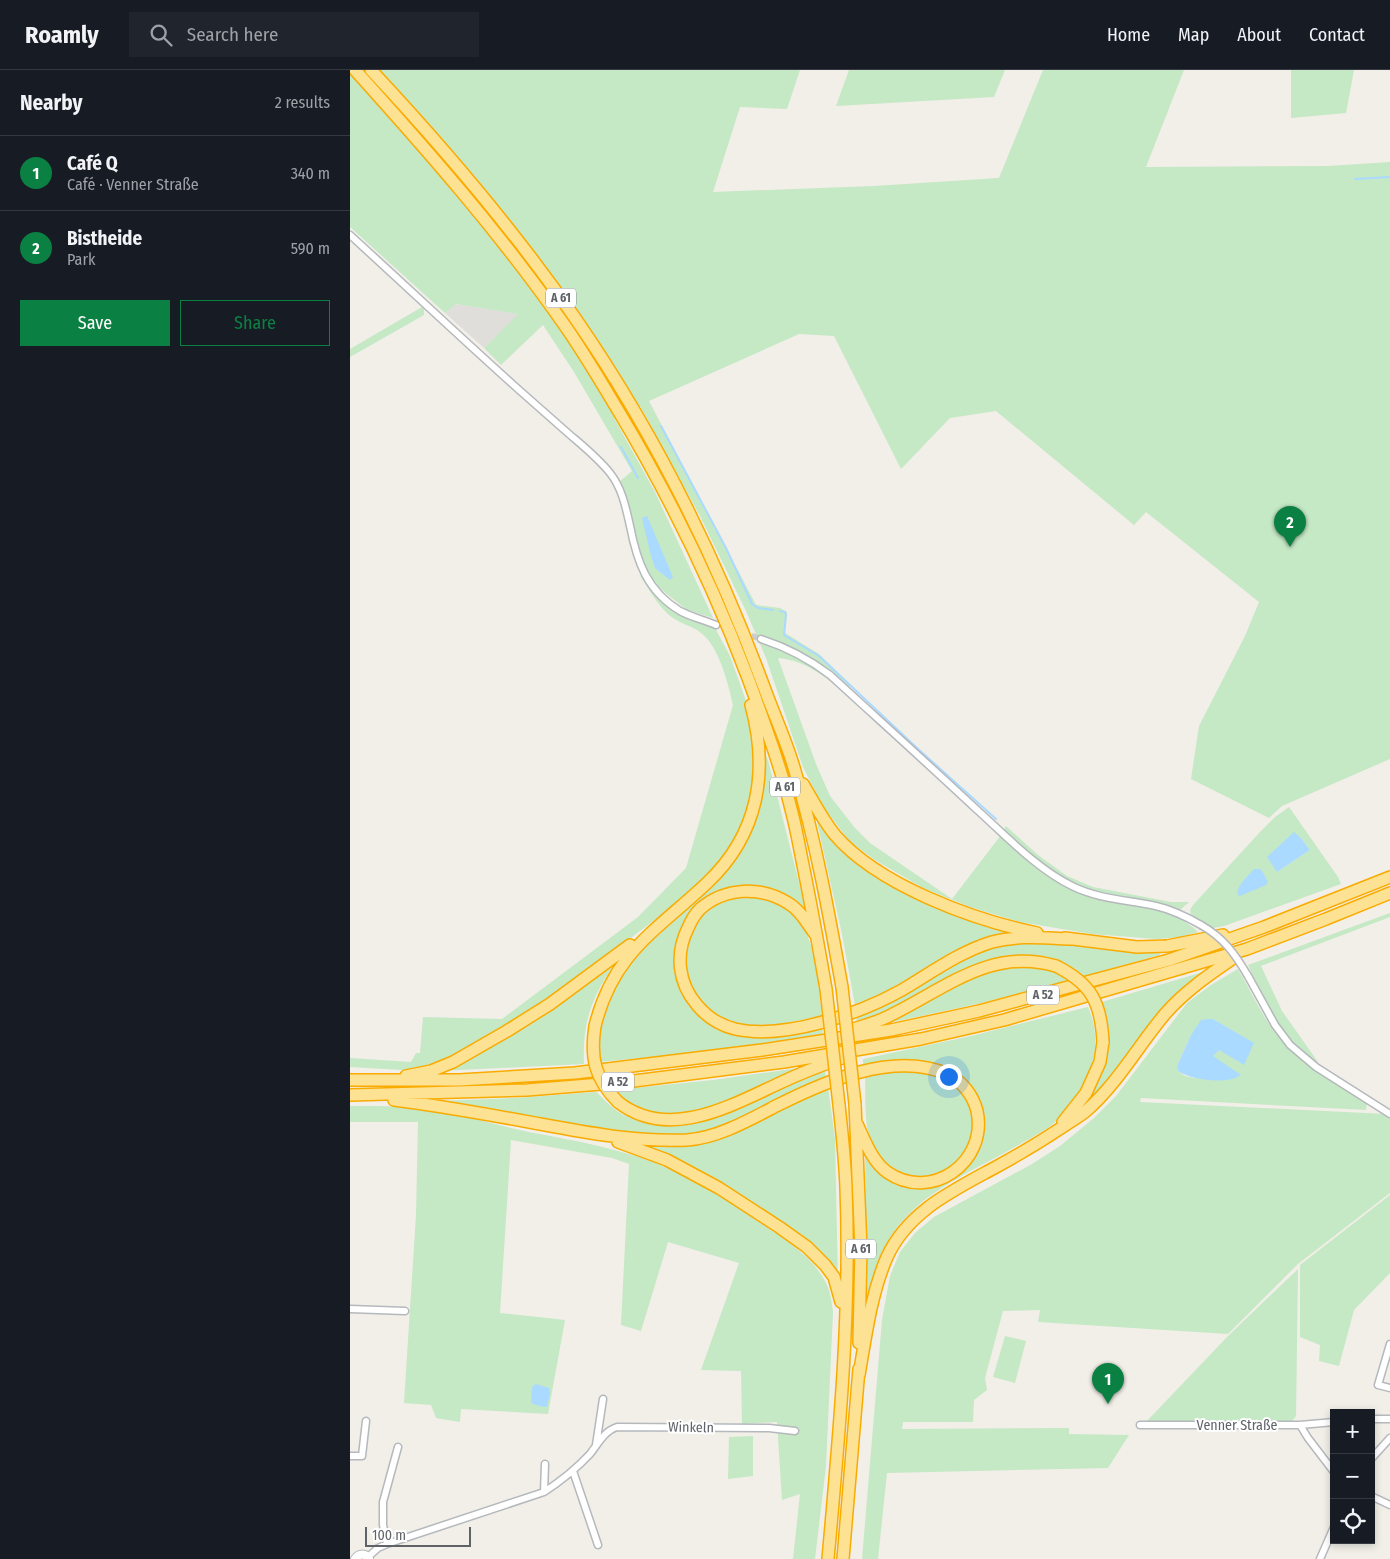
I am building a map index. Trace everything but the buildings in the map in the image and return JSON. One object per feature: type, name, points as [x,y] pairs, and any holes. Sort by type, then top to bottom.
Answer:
[{"type":"highway","name":"A 61","points":[[355,70],[466,197],[532,280],[584,355],[654,472],[701,565],[734,642],[778,763],[792,813],[818,938],[826,989],[846,1187],[845,1321],[828,1559]]},
{"type":"highway","name":"A 61","points":[[371,70],[473,186],[519,242],[575,318],[624,394],[682,498],[710,554],[741,626],[794,769],[826,898],[842,986],[857,1124],[861,1248],[859,1375],[843,1559]]},
{"type":"highway","points":[[384,1080],[431,1071],[453,1062],[557,999],[617,957],[667,917],[708,882],[722,866],[735,849],[754,809],[759,784],[758,739],[734,642]]},
{"type":"highway","points":[[794,769],[821,818],[851,851],[868,864],[920,893],[980,918],[1012,928],[1071,939],[1137,947],[1167,946],[1264,927]]},
{"type":"highway","name":"A 52","points":[[350,1080],[459,1080],[575,1073],[762,1050],[892,1030],[979,1011],[1170,960],[1264,927],[1390,877]]},
{"type":"highway","points":[[818,938],[800,912],[789,903],[774,895],[759,891],[728,893],[699,910],[691,921],[683,936],[680,947],[682,979],[689,996],[715,1022],[735,1029],[760,1031],[788,1029],[839,1017],[879,1002],[949,962],[991,943],[1018,938],[1071,939]]},
{"type":"highway","name":"A 52","points":[[355,1095],[527,1090],[626,1082],[774,1064],[921,1038],[1004,1020],[1247,949],[1326,920],[1390,893]]},
{"type":"highway","points":[[667,917],[629,954],[616,972],[605,992],[594,1026],[592,1043],[594,1066],[604,1087],[625,1108],[642,1116],[659,1120],[701,1115],[730,1106],[803,1072],[874,1047]]},
{"type":"highway","points":[[859,1375],[870,1312],[878,1283],[888,1256],[901,1234],[914,1218],[962,1185],[998,1166],[1085,1112],[1108,1090],[1164,1015],[1182,996],[1222,965],[1247,949]]},
{"type":"highway","points":[[817,1041],[876,1022],[961,978],[989,966],[1019,960],[1042,962],[1056,966],[1080,980],[1092,994],[1102,1023],[1103,1042],[1100,1062],[1086,1093],[1051,1134]]},
{"type":"highway","points":[[355,1095],[440,1106],[588,1133],[648,1140],[690,1140],[719,1133],[807,1091],[831,1082],[877,1068],[917,1066],[938,1070],[960,1083],[974,1101],[978,1121],[976,1140],[967,1159],[953,1174],[936,1181],[926,1182],[907,1180],[888,1173],[880,1166],[870,1152],[857,1124]]},
{"type":"highway","points":[[588,1133],[667,1160],[719,1188],[807,1247],[834,1277],[845,1321]]},
{"type":"street","points":[[350,235],[468,344],[587,449],[604,467],[618,486],[626,506],[635,552],[651,584],[664,599],[681,611],[716,625]]},
{"type":"street","points":[[761,639],[799,655],[816,664],[830,675],[1008,837],[1059,879],[1089,892],[1183,914],[1222,940],[1236,954],[1275,1025],[1290,1045],[1316,1067],[1388,1113]]},
{"type":"street","points":[[350,1309],[405,1311]]},
{"type":"street","points":[[1390,1344],[1378,1384],[1390,1388]]},
{"type":"street","points":[[596,1446],[603,1399]]},
{"type":"street","points":[[1375,1419],[1390,1419]]},
{"type":"street","points":[[350,1456],[362,1456],[366,1421]]},
{"type":"street","name":"Venner Straße","points":[[1140,1425],[1300,1425],[1330,1422]]},
{"type":"street","points":[[1300,1425],[1330,1467]]},
{"type":"street","name":"Winkeln","points":[[355,1559],[360,1555],[368,1558],[378,1548],[387,1544],[544,1492],[573,1471],[609,1429],[617,1427],[769,1428],[795,1431]]},
{"type":"street","points":[[1375,1455],[1390,1438]]},
{"type":"street","points":[[387,1544],[383,1525],[384,1502],[398,1447]]},
{"type":"street","points":[[544,1492],[546,1464]]},
{"type":"street","points":[[573,1471],[598,1545]]},
{"type":"street","points":[[1375,1498],[1390,1505]]},
{"type":"street","points":[[1320,1559],[1330,1536]]},
{"type":"shaded area","points":[[455,304],[519,314],[484,348],[445,313]]},
{"type":"green space","points":[[350,70],[800,70],[787,109],[740,107],[713,192],[874,186],[999,178],[1043,70],[1184,70],[1146,167],[1328,166],[1390,162],[1390,759],[1282,806],[1269,818],[1191,779],[1199,726],[1245,636],[1259,602],[1146,512],[1134,525],[996,411],[950,418],[901,469],[834,336],[799,334],[649,401],[756,605],[780,608],[787,612],[785,633],[819,654],[851,685],[844,693],[805,665],[788,659],[778,658],[816,764],[830,796],[855,828],[870,843],[952,899],[1001,835],[1054,879],[1077,892],[1104,901],[1147,908],[1174,916],[1198,932],[1180,937],[1157,939],[1092,934],[1020,922],[973,908],[923,888],[875,860],[850,842],[822,805],[803,767],[766,658],[746,611],[700,516],[640,406],[614,418],[655,492],[713,618],[687,610],[658,587],[647,572],[637,545],[631,514],[618,483],[632,471],[574,372],[543,325],[501,365],[484,348],[518,314],[456,304],[445,313],[350,227]]},
{"type":"green space","points":[[849,70],[1005,70],[994,97],[836,106]]},
{"type":"green space","points":[[1291,70],[1354,70],[1346,113],[1291,118]]},
{"type":"green space","points":[[422,307],[424,315],[350,357],[350,349]]},
{"type":"green space","points":[[639,574],[674,610],[686,617],[715,628],[730,656],[745,698],[752,736],[754,774],[745,817],[732,843],[714,869],[673,906],[537,1006],[461,1052],[419,1069],[350,1067],[350,1058],[411,1062],[416,1053],[420,1053],[423,1017],[502,1019],[638,917],[686,868],[733,705],[722,666],[707,638],[700,632],[669,615]]},
{"type":"green space","points":[[763,749],[768,760],[809,922],[756,889],[695,909],[679,981],[729,1029],[822,1026],[823,1035],[683,1054],[599,1062],[596,1039],[617,976],[745,840]]},
{"type":"green space","points":[[1289,807],[1341,884],[1224,926],[1214,928],[1191,915],[1190,910],[1193,905],[1275,817]],"holes":[[[1301,838],[1310,850],[1277,872]]]},
{"type":"green space","points":[[815,813],[855,859],[1018,932],[959,951],[873,998],[855,1005],[842,934]]},
{"type":"green space","points":[[1006,826],[1038,855],[1067,876],[1093,887],[1171,902],[1189,902],[1180,910],[1083,887],[1065,879],[1025,850],[1003,831]]},
{"type":"green space","points":[[750,895],[781,905],[799,920],[806,932],[815,960],[822,1016],[781,1024],[742,1025],[721,1020],[702,1005],[685,976],[686,944],[692,929],[703,914],[717,903],[731,897]]},
{"type":"green space","points":[[1390,913],[1390,917],[1261,966],[1282,1011],[1318,1062],[1294,1044],[1275,1020],[1260,993],[1248,965]]},
{"type":"green space","points":[[1060,941],[1100,949],[1159,952],[1160,955],[1084,976],[1073,968],[1050,958],[1027,955],[1002,958],[989,961],[880,1014],[857,1023],[856,1014],[970,953],[1012,942]]},
{"type":"green space","points":[[614,962],[590,1010],[585,1035],[584,1064],[439,1071]]},
{"type":"green space","points":[[1016,963],[1054,970],[1067,981],[977,1004],[869,1027],[964,978]]},
{"type":"green space","points":[[1238,969],[1266,1020],[1280,1039],[1316,1070],[1367,1102],[1366,1110],[1141,1098],[1140,1102],[1386,1114],[1390,1117],[1390,1193],[1298,1264],[1228,1334],[1038,1322],[1040,1310],[1003,1311],[985,1378],[987,1390],[974,1400],[973,1422],[903,1422],[902,1429],[1069,1428],[1069,1434],[1129,1435],[1108,1468],[887,1473],[878,1559],[862,1559],[882,1320],[890,1276],[900,1252],[915,1233],[934,1217],[1032,1164],[1060,1146],[1094,1118],[1116,1096],[1187,1003],[1211,985]],"holes":[[[1213,1019],[1253,1043],[1219,1049],[1194,1078],[1185,1076],[1178,1071],[1177,1066],[1191,1035],[1202,1020]]]},
{"type":"green space","points":[[1203,972],[1183,987],[1103,1088],[1077,1114],[1108,1043],[1109,1030],[1102,1002]]},
{"type":"green space","points":[[1088,1007],[1093,1021],[1095,1051],[1086,1079],[1072,1104],[1049,1127],[950,1183],[922,1202],[910,1213],[886,1245],[867,1296],[865,1152],[907,1182],[960,1169],[980,1119],[950,1072],[863,1067],[863,1059],[971,1036]]},
{"type":"green space","points":[[806,1067],[738,1100],[698,1112],[668,1116],[635,1108],[615,1090],[713,1080]]},
{"type":"green space","points":[[825,1070],[826,1078],[751,1115],[696,1136],[638,1137],[434,1101],[596,1092],[625,1116],[642,1122],[678,1124],[687,1123]]},
{"type":"green space","points":[[922,1070],[944,1078],[957,1088],[968,1104],[973,1122],[973,1132],[968,1150],[951,1167],[936,1174],[919,1177],[911,1176],[895,1169],[875,1151],[867,1124],[865,1076],[878,1071]]},
{"type":"green space","points":[[828,1087],[835,1139],[838,1282],[795,1235],[630,1143],[673,1145]]},
{"type":"green space","points":[[350,1106],[419,1108],[442,1112],[600,1146],[651,1161],[679,1173],[722,1198],[775,1233],[807,1258],[823,1278],[829,1290],[833,1312],[826,1466],[815,1559],[793,1559],[800,1494],[782,1500],[777,1422],[742,1424],[741,1371],[701,1370],[739,1263],[668,1242],[641,1331],[621,1325],[629,1164],[612,1158],[511,1140],[500,1313],[565,1320],[548,1414],[461,1409],[460,1422],[436,1418],[431,1405],[404,1403],[416,1215],[418,1122],[350,1122]]},
{"type":"green space","points":[[1390,1195],[1390,1273],[1354,1310],[1339,1366],[1319,1361],[1320,1345],[1300,1337],[1300,1265]]},
{"type":"green space","points":[[1298,1269],[1296,1416],[1292,1421],[1146,1422],[1229,1335]]},
{"type":"green space","points":[[1005,1336],[1026,1341],[1015,1383],[993,1377]]},
{"type":"green space","points":[[753,1436],[753,1476],[728,1479],[729,1437]]},
{"type":"water","points":[[647,516],[673,577],[670,580],[655,568],[642,518]]},
{"type":"water","points":[[1294,832],[1310,850],[1277,872],[1267,857]]},
{"type":"water","points":[[1254,869],[1261,869],[1268,882],[1266,885],[1240,896],[1237,894],[1239,887]]},
{"type":"water","points":[[1213,1019],[1254,1043],[1244,1065],[1219,1050],[1213,1056],[1241,1075],[1218,1081],[1191,1077],[1178,1071],[1177,1066],[1191,1035],[1201,1020]]},
{"type":"water","points":[[536,1384],[549,1388],[550,1393],[547,1407],[531,1403],[532,1387]]},
{"type":"waterway","points":[[1355,179],[1390,177]]},
{"type":"waterway","points":[[661,426],[726,548],[752,604],[758,608],[773,610]]},
{"type":"waterway","points":[[621,447],[638,478]]},
{"type":"waterway","points":[[780,611],[785,612],[786,615],[784,635],[819,656],[996,819]]},
{"type":"tunnel","points":[[743,633],[761,639]]},
{"type":"place","name":"Bistheide","points":[[1290,547]]},
{"type":"place","name":"Café Q","points":[[1108,1404]]}]
